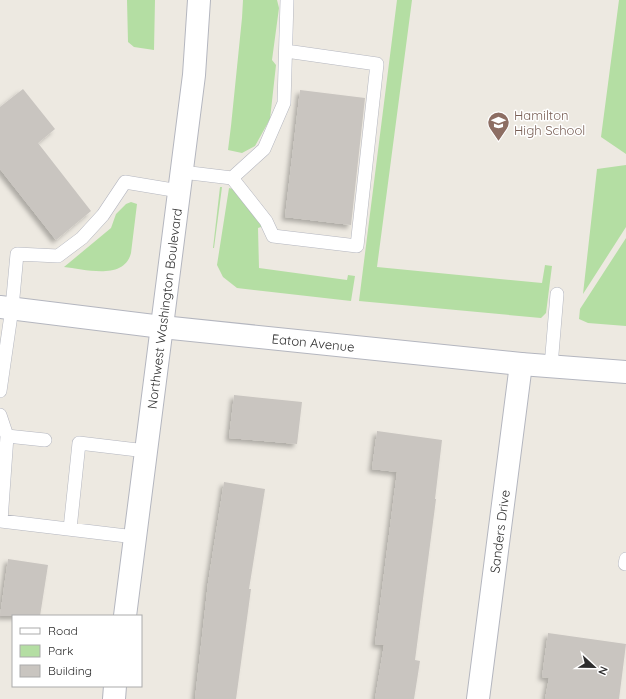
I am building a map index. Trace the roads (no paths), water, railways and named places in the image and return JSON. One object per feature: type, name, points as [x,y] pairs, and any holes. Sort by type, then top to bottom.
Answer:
[{"type":"street","name":"Northwest Washington Boulevard","points":[[124,615],[194,75],[198,0]]},
{"type":"street","name":"Eaton Avenue","points":[[6,308],[162,327],[521,364],[626,372]]},
{"type":"street","name":"Sanders Drive","points":[[478,699],[521,364]]},
{"type":"street","points":[[114,699],[115,687]]},
{"type":"lane","points":[[0,391],[6,308],[17,254],[58,256],[82,238],[103,215],[125,182],[232,178],[264,149],[284,103],[288,0]]},
{"type":"lane","points":[[232,178],[266,221],[273,236],[357,246],[377,64],[286,53]]},
{"type":"lane","points":[[551,366],[557,294]]},
{"type":"lane","points":[[0,414],[7,436],[1,522],[135,537]]},
{"type":"lane","points":[[7,436],[45,440]]},
{"type":"lane","points":[[70,529],[73,443],[146,451]]},
{"type":"place","name":"Hamilton High School","points":[[499,142]]}]
